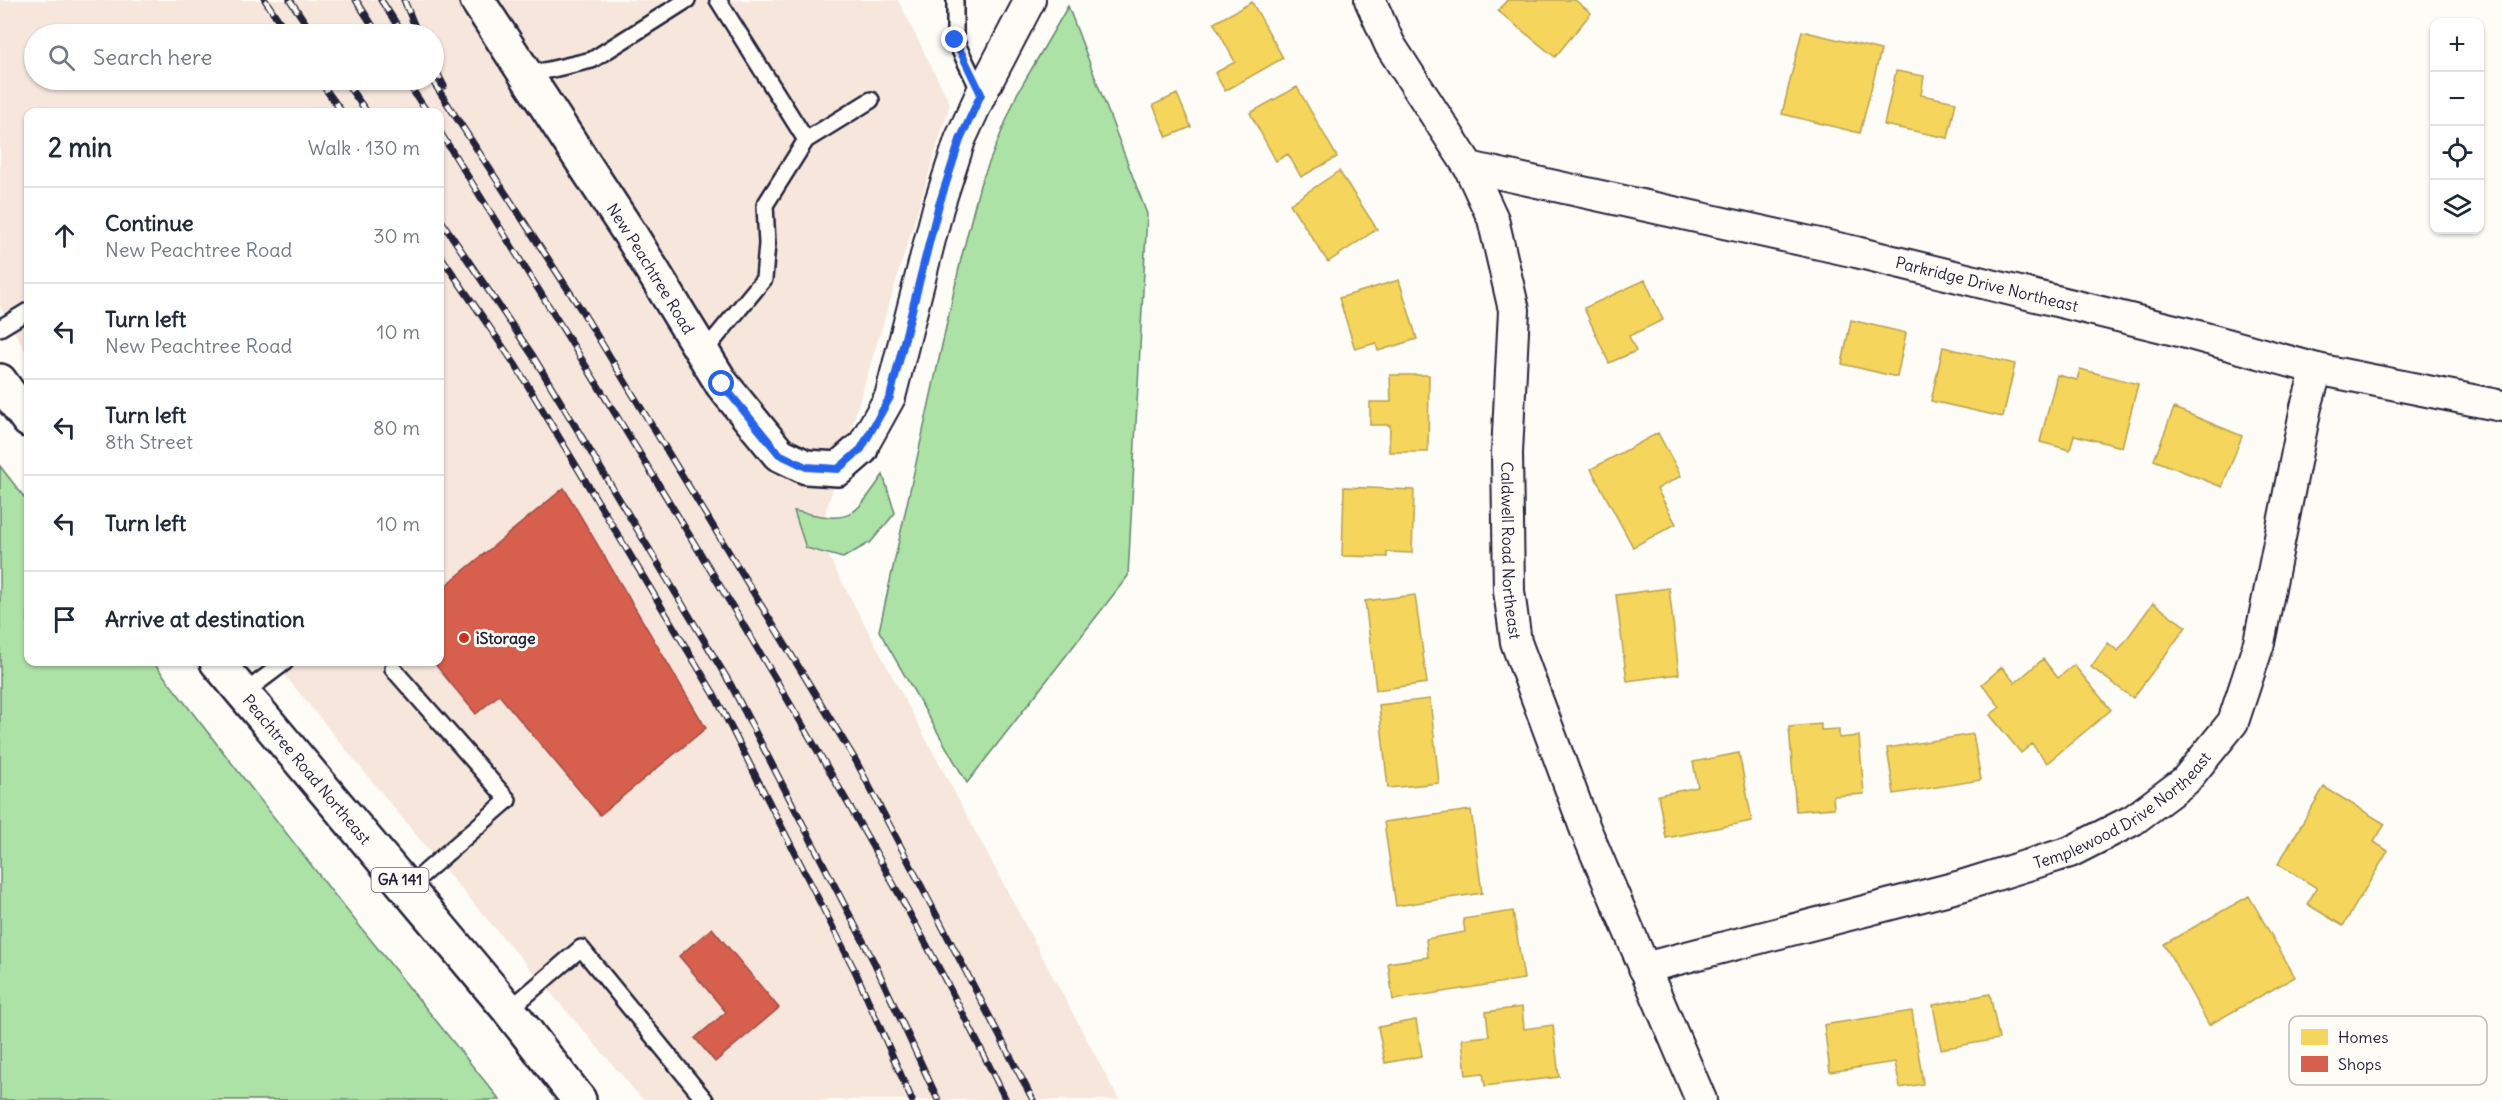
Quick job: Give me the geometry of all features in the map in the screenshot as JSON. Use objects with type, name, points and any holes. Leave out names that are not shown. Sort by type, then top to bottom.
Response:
[{"type":"main road","name":"New Peachtree Road","points":[[477,0],[527,75],[722,384],[779,454],[806,467],[838,469],[861,449]]},
{"type":"main road","points":[[0,381],[24,414]]},
{"type":"main road","name":"Peachtree Road Northeast","points":[[221,666],[509,1010],[579,1100]]},
{"type":"street","points":[[861,449],[890,397],[938,208],[960,140],[1030,0]]},
{"type":"street","name":"Caldwell Road Northeast","points":[[1370,0],[1390,45],[1469,167],[1493,219],[1514,310],[1507,453],[1509,591],[1515,642],[1585,828],[1701,1100]]},
{"type":"street","name":"Parkridge Drive Northeast","points":[[1469,167],[1856,252],[2183,332],[2317,369],[2502,406]]},
{"type":"street","name":"Templewood Drive Northeast","points":[[1644,968],[1961,886],[2070,852],[2133,820],[2185,781],[2233,722],[2259,643],[2306,407],[2317,369]]},
{"type":"lane","points":[[527,75],[592,60],[687,0]]},
{"type":"lane","points":[[718,0],[806,140]]},
{"type":"lane","points":[[955,1],[955,40],[981,94]]},
{"type":"lane","points":[[703,353],[764,279],[767,244],[765,205],[806,140],[871,100]]},
{"type":"lane","points":[[0,328],[24,313]]},
{"type":"lane","points":[[244,693],[280,666]]},
{"type":"lane","points":[[393,669],[508,800],[407,888]]},
{"type":"lane","points":[[509,1010],[581,948],[705,1100]]},
{"type":"shaded area","points":[[0,0],[898,0],[950,104],[818,537],[1119,1100],[643,1100],[445,870],[277,666],[444,666],[444,108],[24,108],[24,349],[0,306]]},
{"type":"green space","points":[[1068,6],[1147,214],[1128,576],[967,783],[879,631],[961,259],[980,185],[1017,94]]},
{"type":"green space","points":[[0,466],[24,497],[24,666],[156,666],[333,893],[500,1100],[0,1100]]},
{"type":"green space","points":[[883,475],[895,513],[871,542],[843,558],[806,548],[794,511],[827,517],[847,515],[863,502]]},
{"type":"building: Homes","points":[[1507,0],[1575,0],[1591,13],[1555,57],[1498,11]]},
{"type":"building: Homes","points":[[1252,2],[1283,58],[1225,91],[1215,73],[1235,62],[1214,23]]},
{"type":"building: Homes","points":[[1802,31],[1881,50],[1860,133],[1782,114]]},
{"type":"building: Homes","points":[[1896,71],[1924,76],[1921,95],[1956,102],[1948,138],[1884,125]]},
{"type":"building: Homes","points":[[1297,87],[1337,157],[1301,177],[1288,154],[1276,161],[1250,113]]},
{"type":"building: Homes","points":[[1177,94],[1191,127],[1167,137],[1153,105]]},
{"type":"building: Homes","points":[[1339,171],[1377,229],[1328,262],[1290,204]]},
{"type":"building: Homes","points":[[1399,280],[1417,339],[1378,351],[1376,343],[1355,349],[1339,298]]},
{"type":"building: Homes","points":[[1645,280],[1663,320],[1629,336],[1636,351],[1609,363],[1584,308]]},
{"type":"building: Homes","points":[[1851,320],[1906,333],[1897,377],[1842,364]]},
{"type":"building: Homes","points":[[1943,347],[2015,364],[2003,417],[1931,401]]},
{"type":"building: Homes","points":[[2080,369],[2138,384],[2122,447],[2074,435],[2070,450],[2040,442],[2057,375],[2077,380]]},
{"type":"building: Homes","points":[[1390,375],[1429,375],[1428,452],[1389,452],[1390,425],[1370,425],[1370,402],[1391,402]]},
{"type":"building: Homes","points":[[2174,408],[2242,436],[2222,487],[2154,460]]},
{"type":"building: Homes","points":[[1658,433],[1681,476],[1657,489],[1676,524],[1633,547],[1591,469]]},
{"type":"building: Homes","points":[[1344,487],[1414,490],[1412,553],[1387,552],[1387,557],[1342,556]]},
{"type":"building: Homes","points":[[1669,588],[1679,674],[1627,681],[1616,595]]},
{"type":"building: Homes","points":[[1415,595],[1427,683],[1376,690],[1365,601]]},
{"type":"building: Homes","points":[[2153,603],[2186,627],[2133,698],[2091,667],[2108,643],[2118,651]]},
{"type":"building: Homes","points":[[2043,659],[2058,678],[2074,665],[2111,710],[2047,763],[2032,744],[2021,753],[1990,715],[2000,707],[1982,684],[2002,667],[2015,683]]},
{"type":"building: Homes","points":[[1430,699],[1439,783],[1388,788],[1379,705]]},
{"type":"building: Homes","points":[[1821,724],[1821,730],[1839,729],[1839,738],[1859,736],[1864,794],[1833,796],[1834,808],[1796,811],[1789,727]]},
{"type":"building: Homes","points":[[1973,734],[1981,780],[1894,794],[1887,748]]},
{"type":"building: Homes","points":[[1739,753],[1752,821],[1666,838],[1658,795],[1698,787],[1693,762]]},
{"type":"building: Homes","points":[[2324,787],[2385,824],[2374,842],[2388,851],[2343,926],[2307,904],[2317,888],[2278,864]]},
{"type":"building: Homes","points":[[1471,810],[1482,893],[1396,906],[1384,822]]},
{"type":"building: Homes","points":[[2249,896],[2295,977],[2209,1025],[2164,944]]},
{"type":"building: Homes","points":[[1513,911],[1524,979],[1393,1000],[1388,963],[1428,957],[1426,939],[1465,932],[1463,919]]},
{"type":"building: Homes","points":[[1990,994],[1999,1039],[1941,1049],[1933,1005]]},
{"type":"building: Homes","points":[[1522,1007],[1524,1029],[1553,1025],[1559,1077],[1485,1086],[1483,1073],[1466,1075],[1462,1039],[1489,1036],[1486,1012]]},
{"type":"building: Homes","points":[[1912,1011],[1923,1084],[1900,1088],[1895,1062],[1830,1072],[1824,1025]]},
{"type":"building: Homes","points":[[1416,1020],[1422,1056],[1385,1063],[1378,1027]]},
{"type":"building: Shops","points":[[564,488],[706,728],[600,815],[499,695],[476,714],[436,666],[444,666],[444,587]]},
{"type":"building: Shops","points":[[712,928],[779,1008],[715,1062],[695,1038],[726,1012],[679,956]]},
{"type":"railway","points":[[265,0],[281,24]]},
{"type":"railway","points":[[290,0],[306,24]]},
{"type":"railway","points":[[356,0],[372,24]]},
{"type":"railway","points":[[381,0],[397,24]]},
{"type":"railway","points":[[404,0],[414,24]]},
{"type":"railway","points":[[326,90],[339,108]]},
{"type":"railway","points":[[351,90],[364,108]]},
{"type":"railway","points":[[413,90],[424,108]]},
{"type":"railway","points":[[438,90],[582,311],[856,761],[1033,1100]]},
{"type":"railway","points":[[444,138],[631,440],[813,743],[945,979],[1006,1100]]},
{"type":"railway","points":[[444,225],[533,356],[731,685],[875,964],[938,1100]]},
{"type":"railway","points":[[444,261],[516,366],[714,694],[856,973],[912,1100]]},
{"type":"place","name":"iStorage","points":[[464,638]]},
{"type":"route","points":[[722,384],[779,454],[806,467],[838,469],[861,449],[890,397],[938,208],[960,140],[981,94],[955,40]]}]
